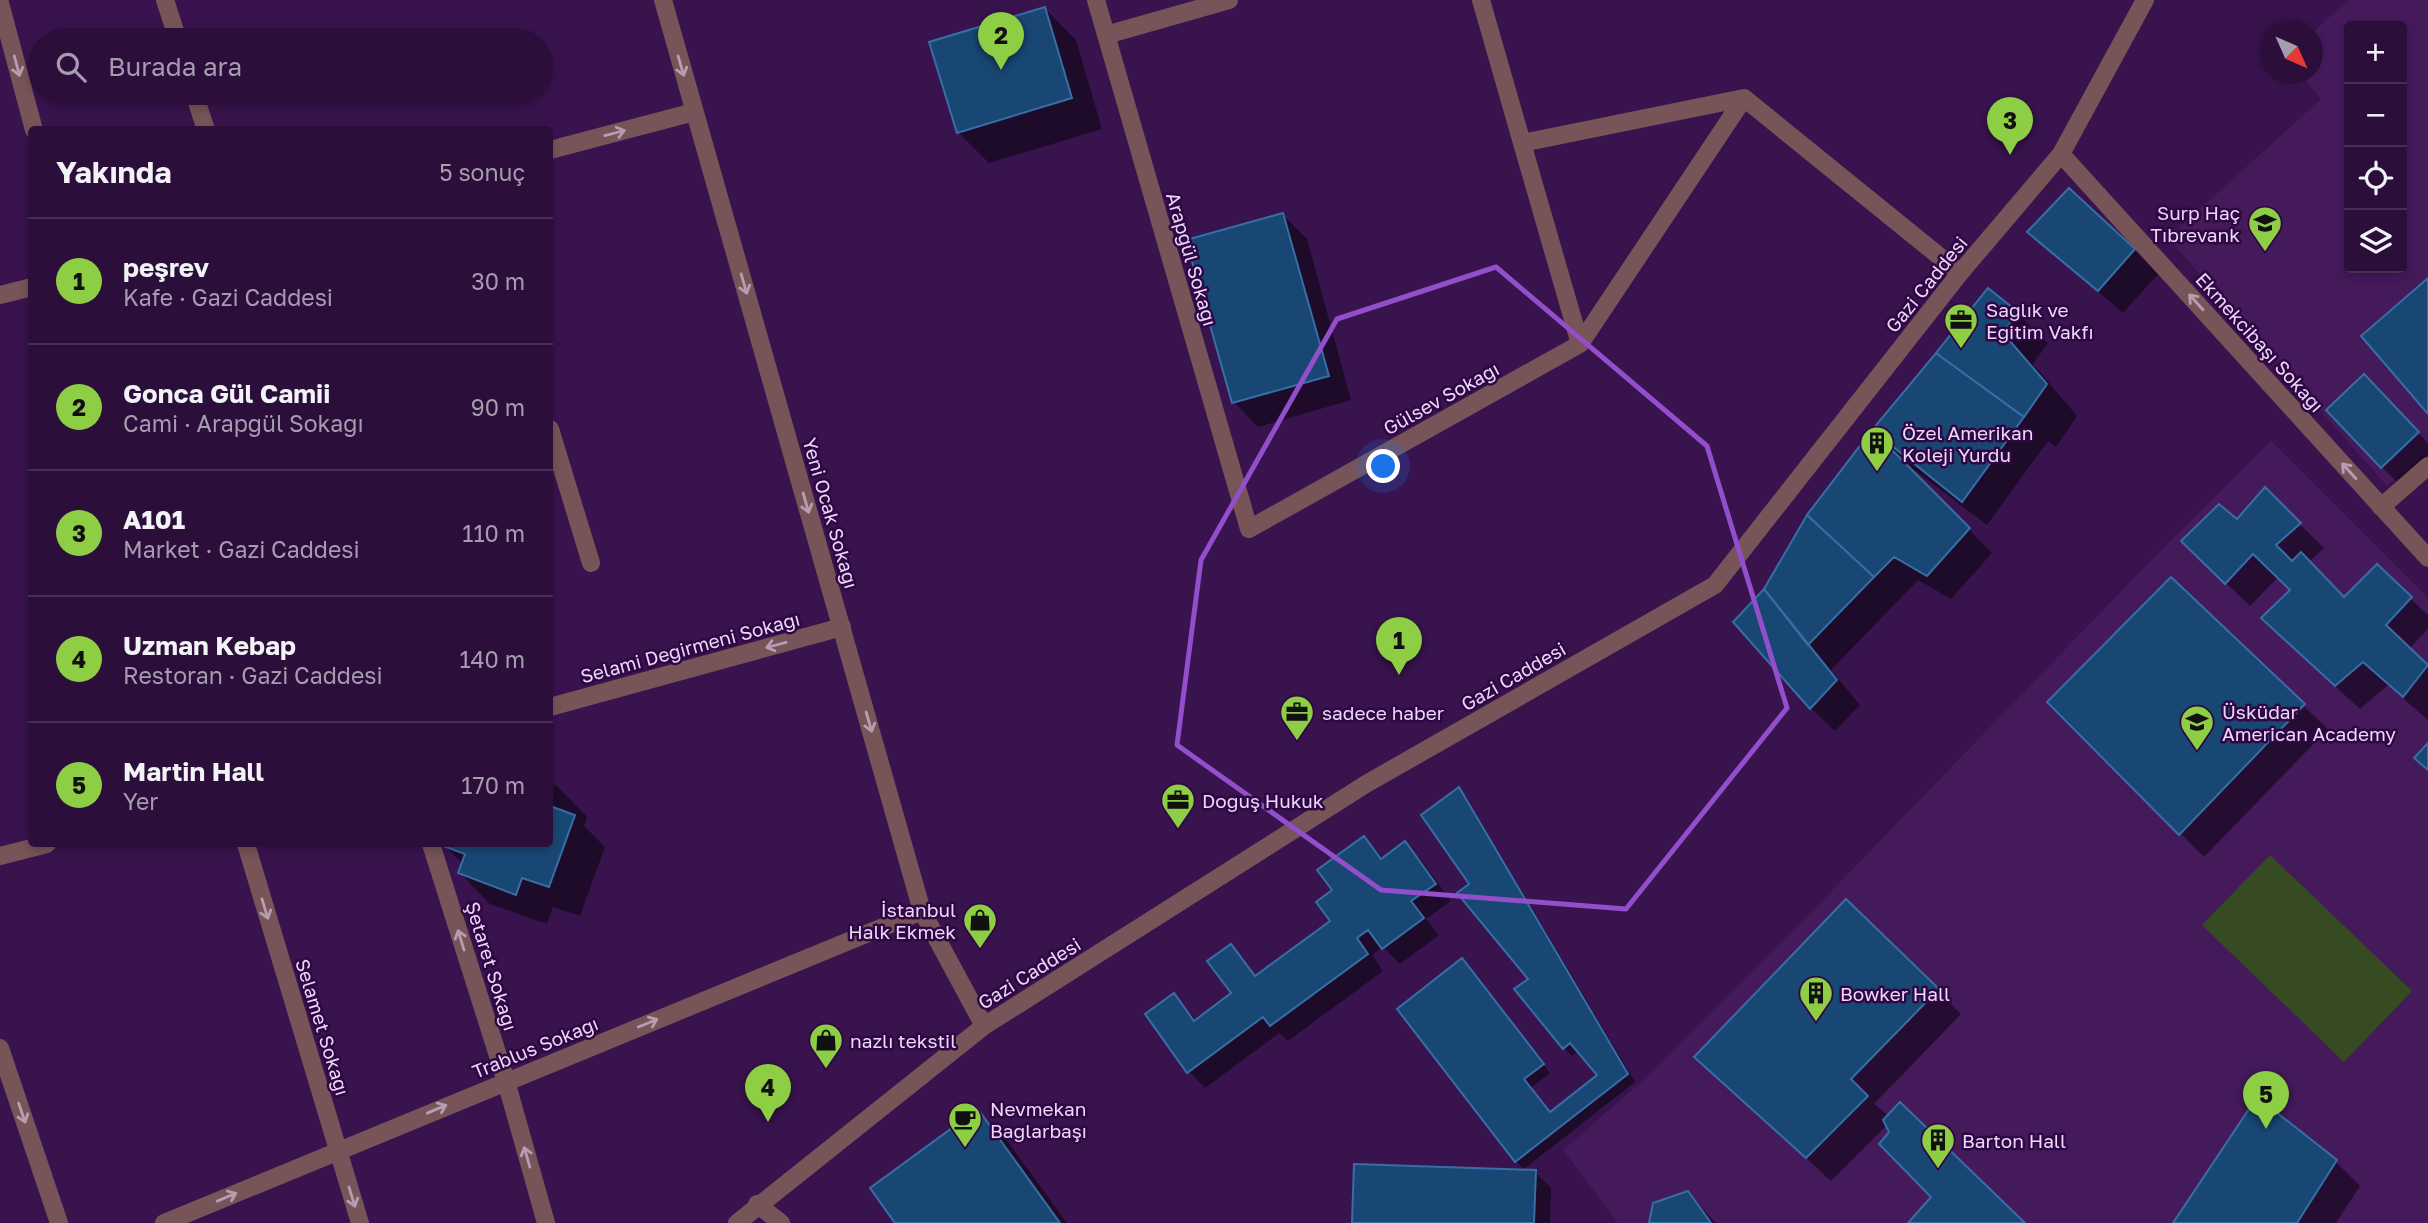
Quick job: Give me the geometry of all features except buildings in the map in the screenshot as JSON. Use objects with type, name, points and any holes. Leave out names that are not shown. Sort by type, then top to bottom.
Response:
[{"type":"street","points":[[165,0],[174,28]]},
{"type":"street","name":"Yeni Ocak Sokağı","points":[[663,0],[922,911],[984,1027]]},
{"type":"street","name":"Arapgül Sokağı","points":[[1096,0],[1249,530]]},
{"type":"street","points":[[1106,35],[1229,0]]},
{"type":"street","points":[[1481,0],[1580,344]]},
{"type":"street","name":"Gazi Caddesi","points":[[737,1223],[757,1204],[984,1027],[1366,784],[1715,585],[1960,273],[2062,154],[2145,0]]},
{"type":"street","points":[[0,4],[33,126]]},
{"type":"street","points":[[1522,143],[1744,98],[1960,273]]},
{"type":"street","name":"Gülsev Sokağı","points":[[1249,530],[1580,344],[1744,98]]},
{"type":"street","points":[[198,105],[205,126]]},
{"type":"street","points":[[553,149],[694,112]]},
{"type":"street","name":"Ekmekcibaşı Sokağı","points":[[2062,154],[2428,558]]},
{"type":"street","points":[[0,295],[28,288]]},
{"type":"street","points":[[553,439],[591,563]]},
{"type":"street","points":[[2381,507],[2428,466]]},
{"type":"street","name":"Selami Değirmeni Sokağı","points":[[553,705],[842,627]]},
{"type":"street","points":[[0,856],[35,847]]},
{"type":"street","name":"Selamet Sokağı","points":[[247,847],[360,1223]]},
{"type":"street","name":"Şetaret Sokağı","points":[[432,847],[506,1081],[546,1223]]},
{"type":"street","name":"Trablus Sokağı","points":[[164,1223],[922,911]]},
{"type":"street","points":[[0,1048],[59,1223]]},
{"type":"street","points":[[757,1204],[781,1223]]},
{"type":"highlighted area","points":[[1496,267],[1707,446],[1787,708],[1626,909],[1381,890],[1177,745],[1201,560],[1337,319]]},
{"type":"shaded area","name":"Surp Haç Tıbrevank","points":[[2348,0],[2428,0],[2428,450],[2387,486],[2168,238],[2321,99],[2308,84],[2323,84],[2323,23]]},
{"type":"shaded area","name":"Üsküdar American Academy","points":[[2271,441],[2428,598],[2428,1223],[1618,1223],[1563,1150],[1642,1081],[1818,905],[2165,546]]},
{"type":"green space","points":[[2270,855],[2412,991],[2344,1062],[2202,925]]},
{"type":"place","name":"Gonca Gül Camii","points":[[1001,70]]},
{"type":"place","name":"A101","points":[[2010,155]]},
{"type":"place","name":"Surp Haç Tıbrevank","points":[[2265,253]]},
{"type":"place","name":"Sağlık ve Eğitim Vakfı","points":[[1961,350]]},
{"type":"place","name":"Özel Amerikan Koleji Yurdu","points":[[1877,473]]},
{"type":"place","name":"peşrev","points":[[1399,675]]},
{"type":"place","name":"sadece haber","points":[[1297,742]]},
{"type":"place","name":"Üsküdar American Academy","points":[[2197,752]]},
{"type":"place","name":"Doğuş Hukuk","points":[[1178,830]]},
{"type":"place","name":"İstanbul Halk Ekmek","points":[[980,950]]},
{"type":"place","name":"Bowker Hall","points":[[1816,1023]]},
{"type":"place","name":"nazlı tekstil","points":[[826,1070]]},
{"type":"place","name":"Uzman Kebap","points":[[768,1122]]},
{"type":"place","name":"Martin Hall","points":[[2266,1129]]},
{"type":"place","name":"Nevmekan Bağlarbaşı","points":[[965,1149]]},
{"type":"place","name":"Barton Hall","points":[[1938,1170]]}]
